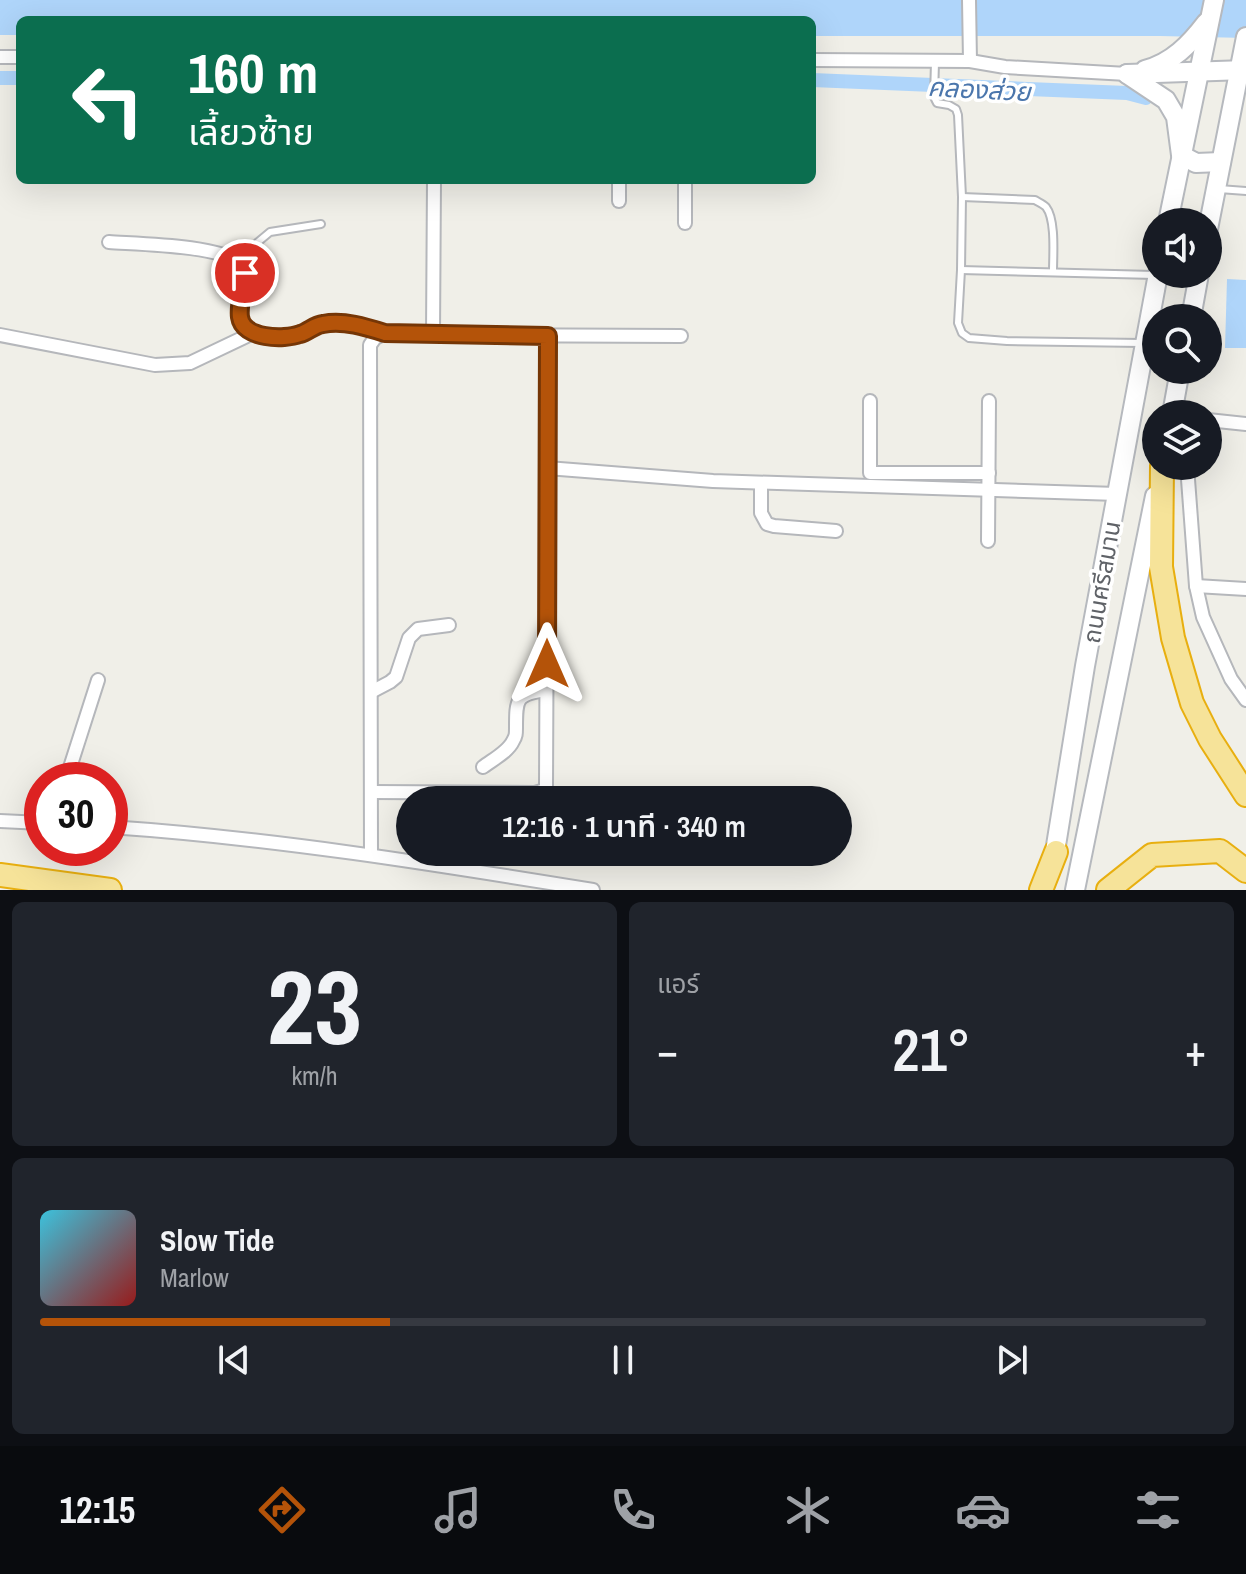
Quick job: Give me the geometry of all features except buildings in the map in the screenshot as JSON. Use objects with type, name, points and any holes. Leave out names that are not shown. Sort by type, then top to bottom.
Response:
[{"type":"highway","points":[[1162,480],[1161,567],[1173,638],[1192,703],[1210,739],[1246,795]]},
{"type":"highway","points":[[1108,890],[1152,855],[1220,851],[1246,871]]},
{"type":"highway","points":[[1041,890],[1056,852]]},
{"type":"highway","points":[[0,875],[110,890]]},
{"type":"main road","points":[[1171,208],[1200,71],[1200,40],[1212,9]]},
{"type":"main road","points":[[1127,74],[1154,67],[1200,40]]},
{"type":"main road","points":[[1212,208],[1243,70],[1246,40]]},
{"type":"main road","points":[[1127,74],[1243,70]]},
{"type":"main road","points":[[1127,74],[1166,100],[1176,117],[1181,155]]},
{"type":"main road","points":[[1230,120],[1246,104]]},
{"type":"main road","points":[[1181,155],[1196,163],[1221,162]]},
{"type":"main road","name":"ถนนศรีสมาน","points":[[1048,890],[1085,666],[1142,359]]},
{"type":"main road","name":"ถนนศรีสมาน","points":[[1075,890],[1159,480]]},
{"type":"street","points":[[969,0],[970,61]]},
{"type":"street","points":[[816,60],[970,61],[1005,67],[1127,74]]},
{"type":"street","points":[[433,335],[434,184]]},
{"type":"street","points":[[619,184],[619,201]]},
{"type":"street","points":[[685,184],[685,223]]},
{"type":"street","points":[[109,242],[195,249],[222,254],[240,264],[245,273],[240,320],[245,328],[266,337],[300,335],[321,324],[335,323],[385,333],[433,335],[681,336]]},
{"type":"street","points":[[0,335],[155,365],[172,365],[190,363],[253,333]]},
{"type":"street","points":[[371,854],[370,345],[385,333]]},
{"type":"street","points":[[371,792],[535,793],[545,790],[548,336]]},
{"type":"street","points":[[870,401],[870,473],[989,473]]},
{"type":"street","points":[[988,541],[989,401]]},
{"type":"street","points":[[1222,421],[1246,424]]},
{"type":"street","points":[[547,468],[713,481],[1117,494]]},
{"type":"street","points":[[1188,480],[1196,586],[1203,617],[1231,679],[1245,695]]},
{"type":"street","points":[[761,483],[761,513],[767,524],[836,531]]},
{"type":"street","points":[[1196,586],[1246,589]]},
{"type":"street","points":[[371,692],[396,677],[409,638],[418,629],[449,625]]},
{"type":"street","points":[[72,762],[98,680]]},
{"type":"street","points":[[483,767],[514,740],[519,698],[524,694],[546,690]]},
{"type":"street","points":[[0,821],[24,822]]},
{"type":"street","points":[[128,828],[198,833],[371,854],[593,890]]},
{"type":"lane","points":[[935,61],[934,97],[937,103],[956,109],[958,115],[962,197],[958,323],[962,333],[969,338],[1007,341],[1142,343]]},
{"type":"lane","points":[[1216,189],[1246,191]]},
{"type":"lane","points":[[962,197],[1035,200],[1045,205],[1050,215],[1053,239],[1053,271]]},
{"type":"lane","points":[[240,264],[270,232],[321,224]]},
{"type":"lane","points":[[961,270],[1142,274]]},
{"type":"water","points":[[0,0],[1246,0],[1246,38],[816,36],[816,16],[16,16],[16,35],[0,35]]},
{"type":"water","points":[[1227,279],[1246,280],[1246,348],[1225,348]]},
{"type":"waterway","name":"คลองส่วย","points":[[0,78],[16,78]]},
{"type":"waterway","name":"คลองส่วย","points":[[816,80],[1127,93],[1146,98]]},
{"type":"route","points":[[245,273],[240,320],[245,328],[266,337],[300,335],[321,324],[335,323],[385,333],[548,336],[547,664]]}]
